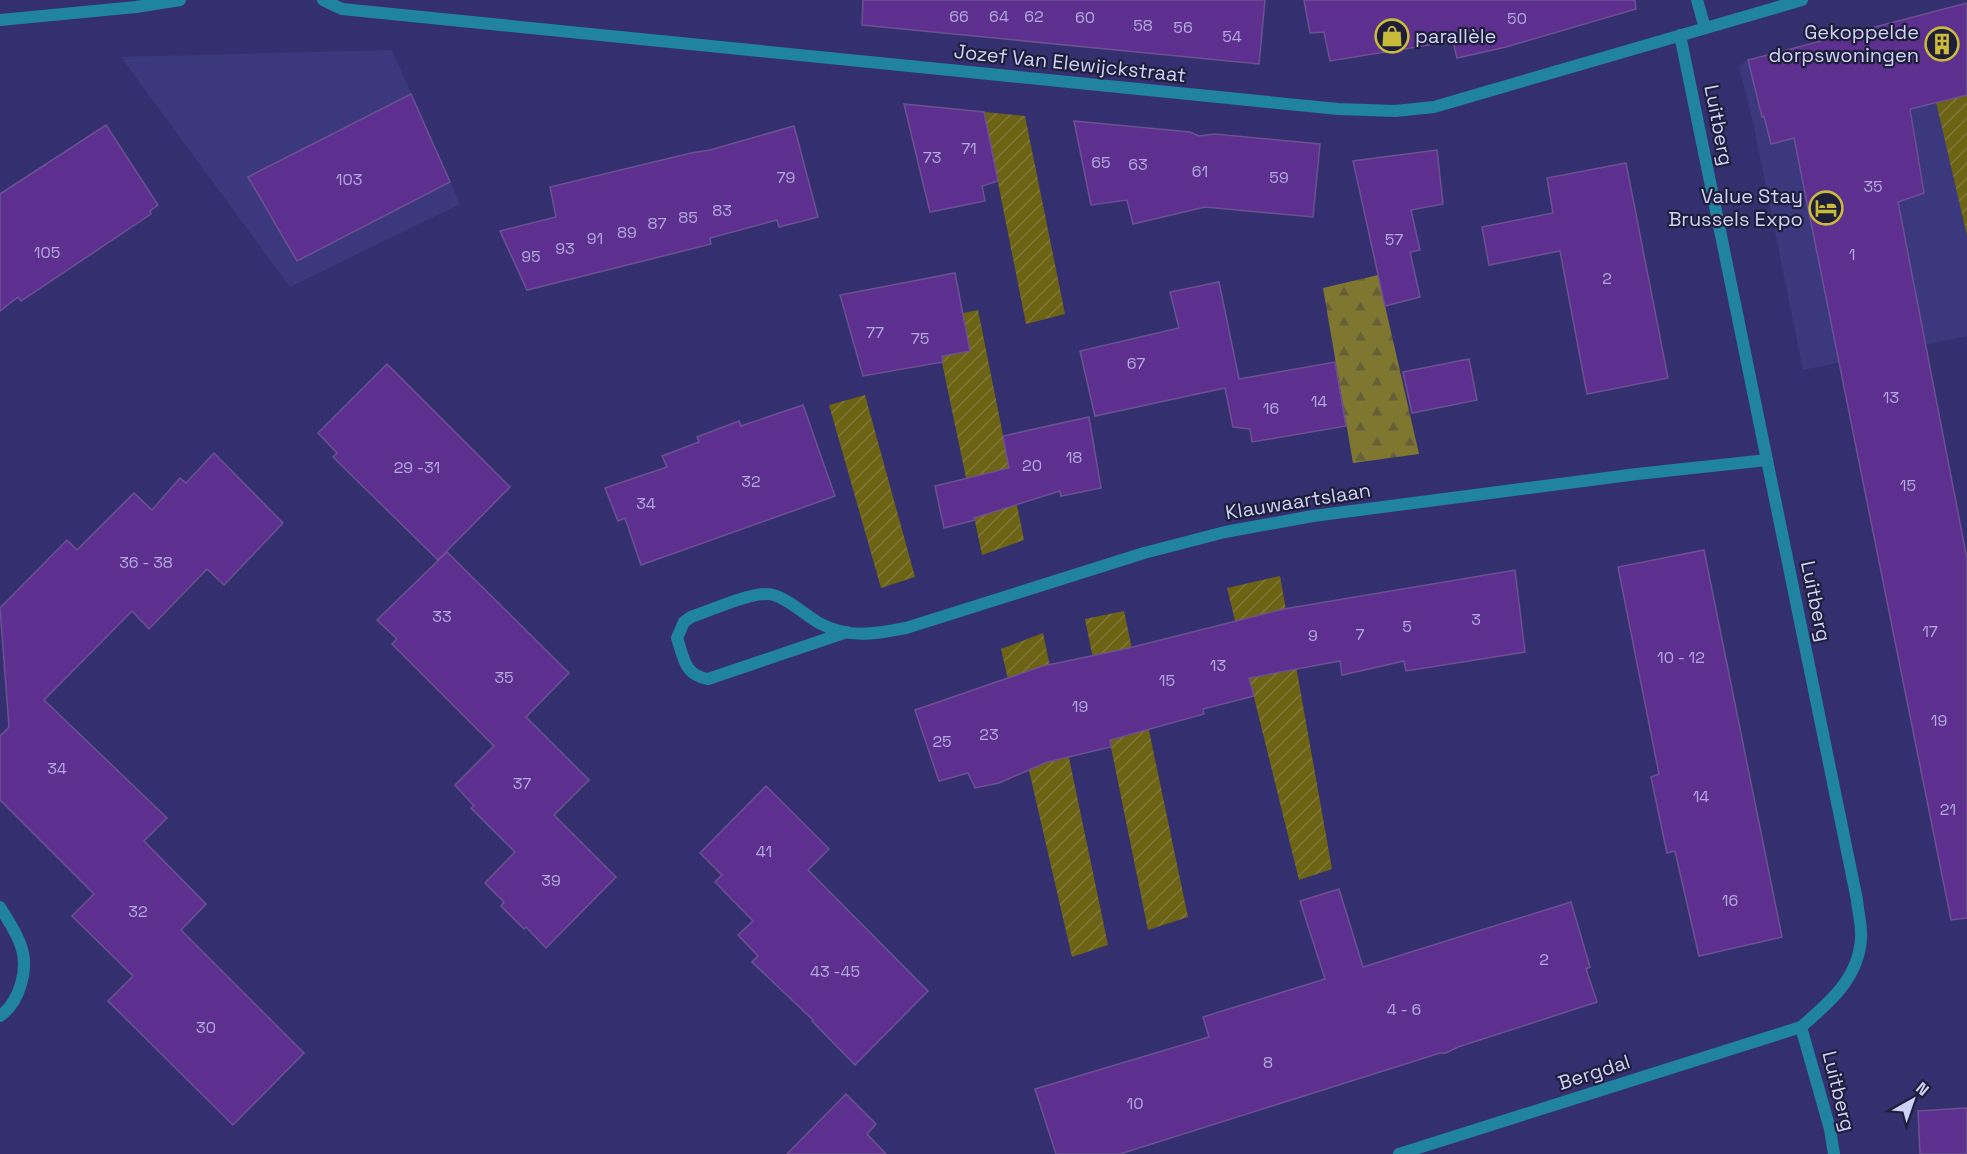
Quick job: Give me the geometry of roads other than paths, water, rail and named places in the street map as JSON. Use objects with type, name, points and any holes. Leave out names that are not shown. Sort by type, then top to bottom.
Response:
[{"type":"street","points":[[0,20],[136,7],[180,0]]},
{"type":"street","name":"Jozef Van Elewijckstraat","points":[[323,0],[342,9],[1356,111],[1395,111],[1434,107],[1802,0]]},
{"type":"street","points":[[1697,0],[1705,28]]},
{"type":"street","name":"Luitberg","points":[[1680,35],[1857,900],[1861,938],[1854,968],[1837,994],[1801,1027],[1830,1129],[1834,1154]]},
{"type":"street","name":"Klauwaartslaan","points":[[847,632],[708,680],[692,675],[687,668],[677,638],[684,622],[691,617],[756,595],[770,594],[821,624],[867,635],[906,628],[1144,553],[1236,530],[1312,516],[1637,474],[1767,460]]},
{"type":"street","points":[[0,907],[22,946],[24,972],[18,994],[0,1016]]},
{"type":"street","name":"Bergdal","points":[[1400,1154],[1801,1027]]},
{"type":"place","name":"parallèle","points":[[1392,36]]},
{"type":"place","name":"Gekoppelde dorpswoningen","points":[[1942,44]]},
{"type":"place","name":"Value Stay Brussels Expo","points":[[1826,208]]}]
